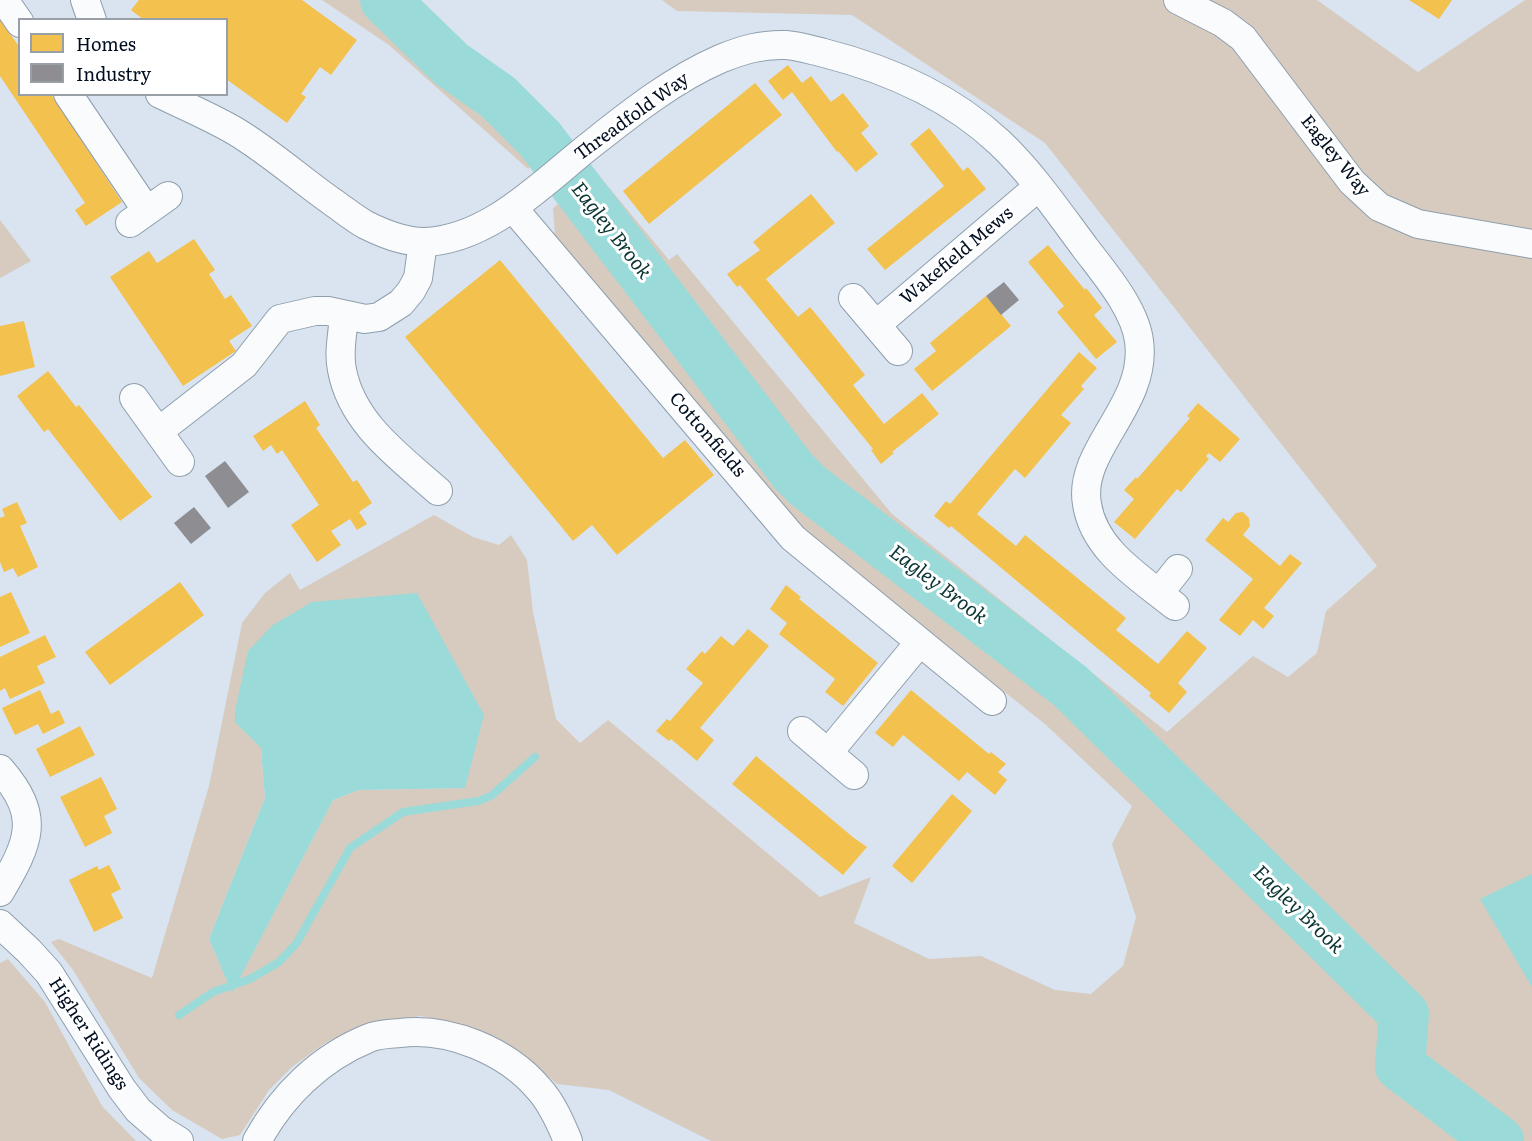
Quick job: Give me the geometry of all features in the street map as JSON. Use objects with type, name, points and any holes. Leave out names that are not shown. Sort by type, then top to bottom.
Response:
[{"type":"street","points":[[4,0],[18,20]]},
{"type":"street","points":[[85,0],[91,18]]},
{"type":"street","name":"Eagley Way","points":[[1178,0],[1223,23],[1243,38],[1352,182],[1379,207],[1418,224],[1532,244]]},
{"type":"street","name":"Threadfold Way","points":[[163,96],[236,131],[364,224],[394,237],[423,242],[451,237],[486,224],[522,201],[593,143],[670,86],[705,66],[746,48],[791,45],[846,59],[925,90],[958,110],[999,142],[1083,244],[1126,306],[1139,338],[1140,358],[1137,378],[1130,396],[1091,466],[1086,482],[1086,502],[1100,538],[1118,559],[1167,600],[1178,569]]},
{"type":"street","points":[[69,96],[148,210]]},
{"type":"street","name":"Wakefield Mews","points":[[876,325],[1038,187]]},
{"type":"street","name":"Cottonfields","points":[[522,201],[793,538],[992,701]]},
{"type":"street","points":[[159,431],[244,365],[280,319],[315,311],[365,319],[379,317],[401,303],[418,278],[423,242]]},
{"type":"street","points":[[853,298],[898,351]]},
{"type":"street","points":[[344,315],[340,353],[341,369],[358,412],[382,441],[419,461],[438,491]]},
{"type":"street","points":[[134,398],[180,462]]},
{"type":"street","points":[[828,753],[919,643]]},
{"type":"street","points":[[802,731],[854,775]]},
{"type":"street","points":[[0,769],[21,797],[27,830],[16,865],[0,892]]},
{"type":"street","name":"Higher Ridings","points":[[0,924],[29,951],[49,974],[122,1089],[138,1110],[160,1130],[179,1141]]},
{"type":"street","points":[[257,1141],[268,1122],[299,1083],[332,1057],[371,1036],[419,1031],[454,1038],[486,1049],[516,1068],[540,1090],[562,1126],[568,1141]]},
{"type":"shaded area","points":[[322,0],[404,0],[416,8],[423,24],[566,142],[528,169],[389,45]]},
{"type":"shaded area","points":[[662,0],[1317,0],[1418,72],[1525,0],[1532,0],[1532,1141],[711,1141],[609,1090],[557,1084],[516,1050],[471,1027],[421,1016],[367,1023],[325,1043],[292,1067],[269,1090],[240,1135],[222,1139],[172,1110],[139,1078],[73,970],[51,942],[59,939],[152,978],[209,786],[242,623],[265,593],[290,573],[300,590],[434,515],[473,537],[499,545],[511,535],[527,560],[533,612],[556,719],[580,743],[608,720],[820,897],[871,877],[854,923],[929,959],[981,956],[1055,990],[1091,994],[1123,966],[1136,917],[1112,844],[1132,806],[1046,725],[801,529],[555,237],[553,208],[597,173],[669,260],[677,254],[892,514],[1167,732],[1253,656],[1288,677],[1317,653],[1326,611],[1377,566],[1045,143],[852,15],[677,11]],"holes":[[[261,748],[465,788],[359,790],[333,800],[232,992],[209,939],[265,798]]]},
{"type":"shaded area","points":[[0,220],[31,261],[0,278]]},
{"type":"shaded area","points":[[417,593],[484,715],[465,788],[359,790],[333,800],[232,993],[209,939],[265,798],[261,748],[235,722],[235,711],[248,651],[273,625],[312,602]]},
{"type":"shaded area","points":[[1532,874],[1532,987],[1480,899]]},
{"type":"shaded area","points":[[8,959],[45,1002],[102,1106],[136,1141],[0,1141],[0,963]]},
{"type":"building: Homes","points":[[139,0],[302,0],[357,40],[331,75],[320,67],[301,94],[306,97],[287,123],[228,80],[228,18],[141,18],[131,10]]},
{"type":"building: Homes","points":[[1409,0],[1452,0],[1439,19]]},
{"type":"building: Homes","points":[[0,19],[18,45],[18,96],[52,96],[122,202],[86,226],[75,210],[85,203],[0,76]]},
{"type":"building: Homes","points":[[788,65],[802,83],[811,76],[831,102],[843,93],[869,126],[861,133],[878,154],[856,172],[837,152],[792,92],[783,100],[768,81]]},
{"type":"building: Homes","points":[[755,83],[782,115],[649,224],[623,191]]},
{"type":"building: Homes","points":[[929,128],[963,171],[968,167],[986,189],[885,270],[867,249],[944,186],[910,144]]},
{"type":"building: Homes","points":[[811,194],[835,223],[766,279],[798,317],[810,307],[824,324],[865,375],[853,385],[884,424],[922,393],[939,414],[892,452],[894,453],[881,464],[871,450],[873,449],[740,285],[737,287],[727,274],[760,250],[753,242]]},
{"type":"building: Homes","points":[[194,239],[215,270],[209,274],[225,299],[231,295],[252,326],[229,341],[236,351],[183,386],[110,277],[149,251],[157,263]]},
{"type":"building: Homes","points":[[1048,245],[1102,308],[1094,315],[1117,342],[1096,359],[1057,312],[1064,306],[1028,262]]},
{"type":"building: Homes","points":[[500,260],[663,458],[685,440],[714,475],[617,555],[592,525],[573,541],[405,337]]},
{"type":"building: Homes","points":[[986,296],[1011,326],[932,391],[914,369],[936,351],[930,343]]},
{"type":"building: Homes","points":[[24,321],[35,367],[0,376],[0,326]]},
{"type":"building: Homes","points":[[1079,352],[1097,368],[1081,386],[1084,389],[1061,415],[1071,423],[1025,478],[1015,469],[977,514],[1016,546],[1025,535],[1126,618],[1116,630],[1158,664],[1187,631],[1207,648],[1178,683],[1187,692],[1169,713],[1149,696],[1151,693],[951,526],[949,528],[934,516],[946,501],[950,504]]},
{"type":"building: Homes","points":[[48,371],[76,407],[79,405],[152,497],[120,521],[48,429],[44,432],[17,396]]},
{"type":"building: Homes","points":[[305,401],[320,425],[316,428],[353,482],[357,480],[372,503],[359,512],[367,524],[357,530],[350,519],[331,531],[341,545],[317,562],[291,525],[319,505],[282,450],[277,454],[271,445],[263,451],[253,436]]},
{"type":"building: Homes","points":[[1198,403],[1240,439],[1220,462],[1209,453],[1206,456],[1209,459],[1181,492],[1177,489],[1135,539],[1114,522],[1134,499],[1124,490],[1136,477],[1137,479],[1190,418],[1187,416]]},
{"type":"building: Homes","points":[[17,502],[27,523],[20,526],[38,567],[18,577],[13,568],[4,572],[0,562],[0,518],[5,516],[2,509]]},
{"type":"building: Homes","points":[[1243,512],[1249,518],[1250,526],[1243,535],[1280,566],[1290,554],[1302,563],[1264,608],[1274,616],[1263,629],[1253,620],[1240,636],[1219,620],[1253,579],[1205,540],[1223,518],[1228,522],[1236,513]]},
{"type":"building: Homes","points":[[180,582],[204,615],[110,685],[85,652]]},
{"type":"building: Homes","points":[[786,585],[801,597],[799,599],[878,663],[843,706],[825,692],[835,679],[779,634],[787,623],[770,609]]},
{"type":"building: Homes","points":[[11,592],[30,633],[0,647],[0,597]]},
{"type":"building: Homes","points":[[748,629],[769,646],[700,728],[714,740],[697,761],[671,739],[669,741],[656,731],[667,719],[670,721],[703,683],[686,669],[702,651],[705,654],[721,636],[733,646]]},
{"type":"building: Homes","points":[[45,635],[56,657],[37,666],[45,683],[10,699],[5,688],[0,691],[0,657]]},
{"type":"building: Homes","points":[[40,690],[51,714],[59,710],[65,723],[43,734],[38,724],[15,735],[2,708]]},
{"type":"building: Homes","points":[[911,690],[989,754],[991,752],[1006,764],[998,772],[1007,780],[995,795],[967,772],[959,781],[903,735],[893,747],[875,733]]},
{"type":"building: Homes","points":[[80,726],[95,755],[50,777],[36,749]]},
{"type":"building: Homes","points":[[756,756],[867,847],[843,875],[732,784]]},
{"type":"building: Homes","points":[[101,777],[117,809],[104,816],[112,833],[85,847],[60,797]]},
{"type":"building: Homes","points":[[952,794],[972,811],[912,883],[892,866]]},
{"type":"building: Homes","points":[[109,865],[121,889],[111,894],[123,918],[94,932],[69,880],[97,866],[99,870]]},
{"type":"building: Industry","points":[[1004,282],[1019,300],[1001,315],[986,296]]},
{"type":"building: Industry","points":[[225,461],[249,492],[228,508],[205,476]]},
{"type":"building: Industry","points":[[194,507],[211,528],[191,544],[174,523]]},
{"type":"waterway","name":"Eagley Brook","points":[[385,0],[451,64],[498,97],[540,139],[793,471],[808,486],[1070,686],[1404,1014],[1400,1066],[1499,1141]]},
{"type":"waterway","points":[[179,1015],[213,992],[250,979],[279,962],[296,944],[350,848],[403,812],[478,801],[491,796],[535,757]]}]
